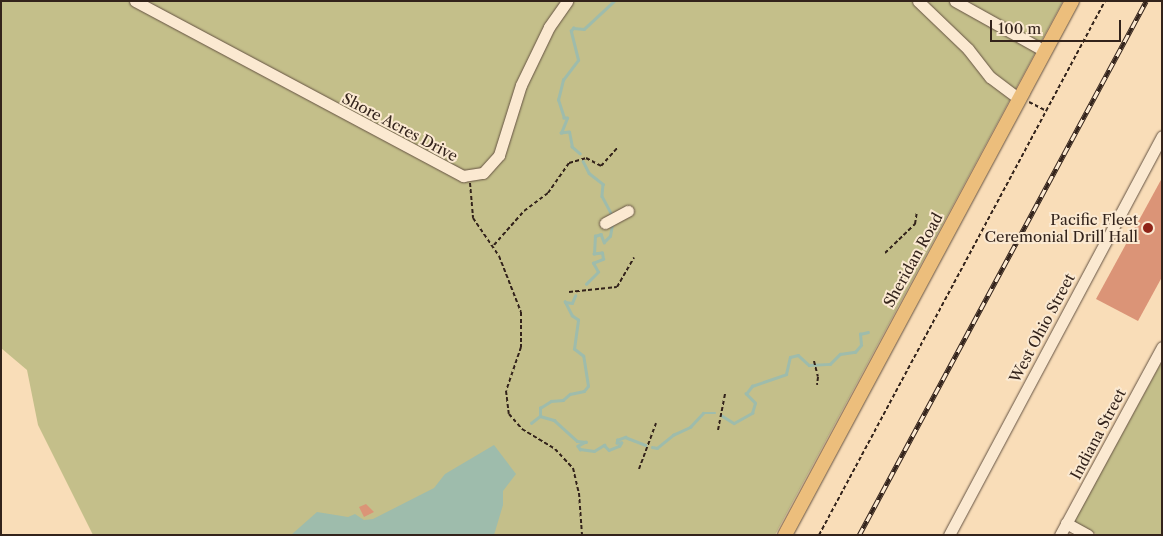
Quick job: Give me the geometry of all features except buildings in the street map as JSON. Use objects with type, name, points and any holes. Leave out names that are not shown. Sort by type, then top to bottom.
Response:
[{"type":"main road","name":"Sheridan Road","points":[[785,535],[1072,1]]},
{"type":"street","name":"Shore Acres Drive","points":[[135,1],[451,172],[469,176],[483,173],[499,156],[521,85],[549,27],[566,1]]},
{"type":"street","points":[[918,1],[968,49],[990,77],[1019,98]]},
{"type":"street","points":[[955,1],[1045,50]]},
{"type":"street","name":"West Ohio Street","points":[[949,535],[1162,136]]},
{"type":"street","points":[[605,223],[628,211]]},
{"type":"street","name":"Indiana Street","points":[[1060,535],[1162,347]]},
{"type":"street","points":[[1066,523],[1088,535]]},
{"type":"path","points":[[819,535],[1105,1]]},
{"type":"path","points":[[1019,98],[1047,111]]},
{"type":"path","points":[[494,245],[529,206],[548,192],[569,163],[586,158],[601,166],[618,147]]},
{"type":"path","points":[[469,176],[473,218],[482,235],[494,245],[510,282],[523,325],[521,347],[506,391],[510,414],[522,429],[555,449],[573,468],[580,492],[582,535]]},
{"type":"path","points":[[885,253],[915,224],[916,211]]},
{"type":"path","points":[[569,292],[617,287],[634,258]]},
{"type":"path","points":[[814,361],[817,385]]},
{"type":"path","points":[[718,430],[725,393]]},
{"type":"path","points":[[639,469],[656,423]]},
{"type":"shaded area","points":[[1,1],[1063,1],[775,535],[93,535],[38,425],[27,370],[1,348]]},
{"type":"shaded area","points":[[1162,361],[1162,535],[1098,535],[1074,522]]},
{"type":"shaded area","points":[[494,445],[516,474],[503,491],[503,505],[494,535],[291,535],[317,512],[348,517],[355,514],[364,520],[373,519],[434,488],[445,474]]},
{"type":"waterway","points":[[580,154],[572,147],[569,132],[561,133],[567,118],[564,118],[558,100],[563,80],[578,60],[571,31],[573,28],[584,29],[614,1]]},
{"type":"waterway","points":[[583,161],[589,173],[603,184],[602,196],[612,215]]},
{"type":"waterway","points":[[586,284],[598,272],[593,263],[603,259],[602,253],[594,254],[595,236],[601,234],[604,242],[610,236],[612,225]]},
{"type":"waterway","points":[[540,416],[540,408],[551,401],[563,400],[570,394],[584,391],[588,386],[583,356],[574,349],[578,320],[572,316],[565,302],[572,303],[575,296]]},
{"type":"waterway","points":[[721,415],[734,423],[752,413],[755,403],[746,394],[752,386],[786,374],[790,357],[798,355],[809,365],[830,364],[840,354],[855,352],[861,345],[860,334],[868,332]]},
{"type":"waterway","points":[[652,447],[657,448],[673,435],[690,427],[703,413],[715,413]]},
{"type":"waterway","points":[[540,416],[554,420],[577,441],[586,442],[578,446],[580,449],[594,451],[604,445],[609,450],[619,446],[621,443],[617,443],[617,440],[625,437],[646,445]]},
{"type":"waterway","points":[[531,423],[540,416]]},
{"type":"railway","points":[[859,535],[1146,1]]},
{"type":"place","name":"Pacific Fleet Ceremonial Drill Hall","points":[[1148,228]]}]
